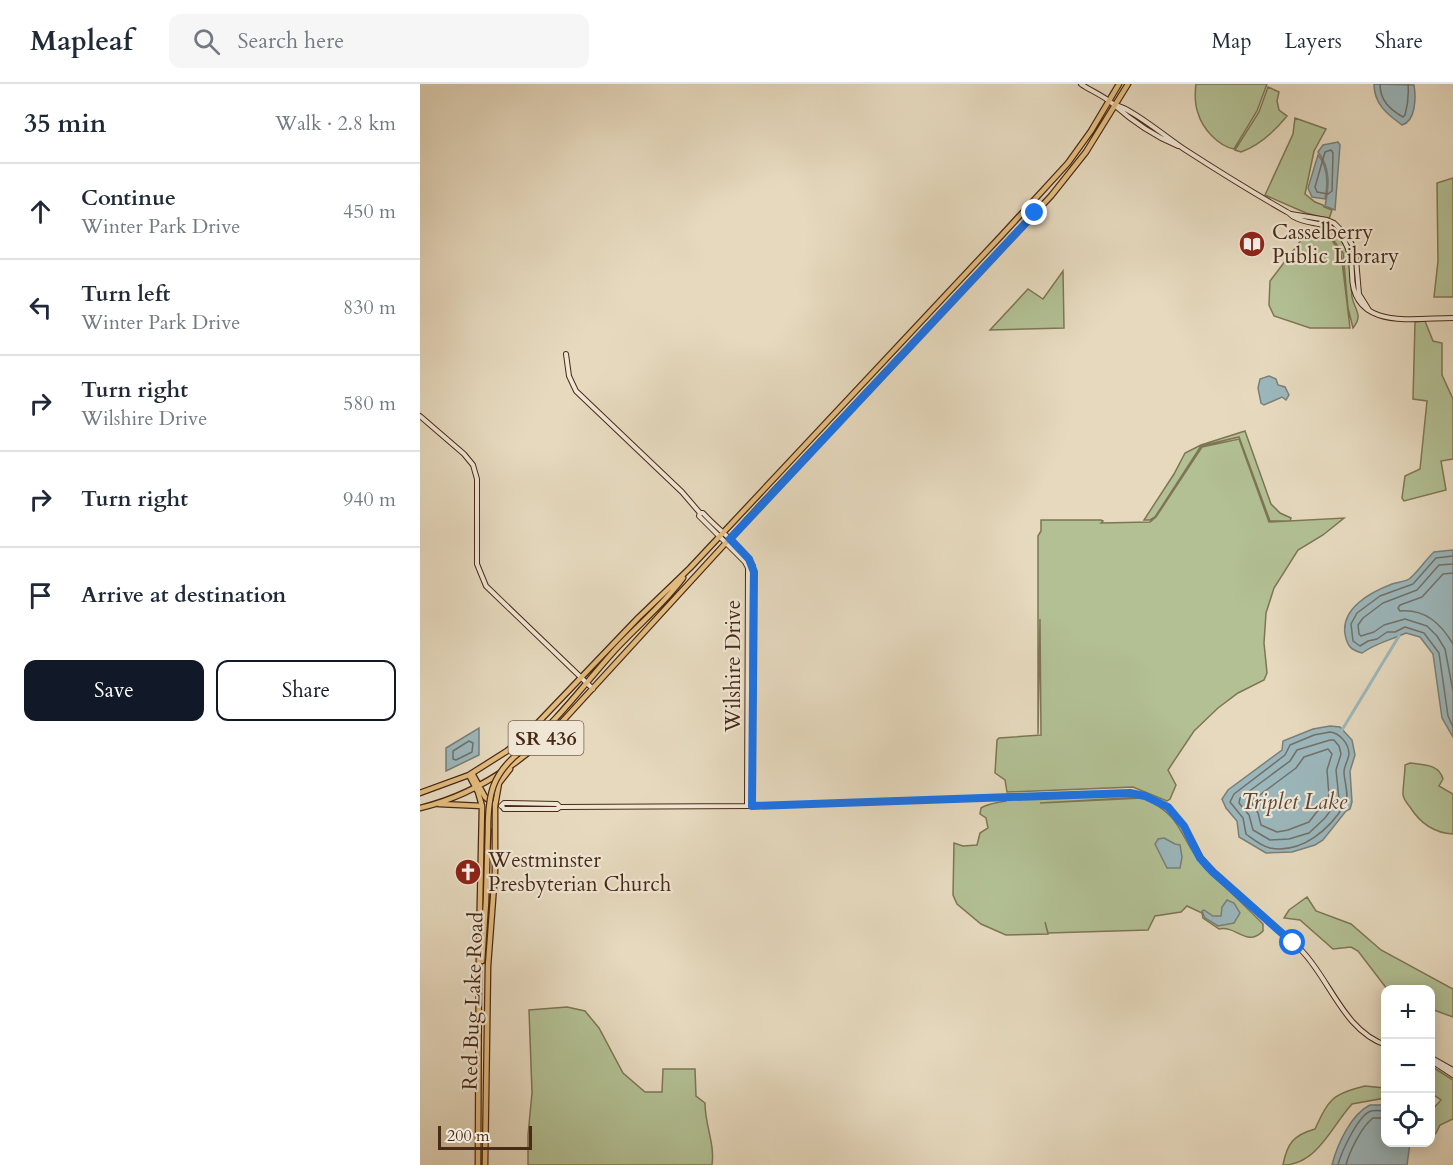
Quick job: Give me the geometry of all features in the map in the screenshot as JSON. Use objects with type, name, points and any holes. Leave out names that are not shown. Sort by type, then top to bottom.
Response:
[{"type":"main road","name":"SR 436","points":[[420,793],[470,774],[495,760],[530,731],[798,454],[1068,163],[1119,84]]},
{"type":"main road","name":"SR 436","points":[[420,808],[436,804],[477,786],[519,761],[538,746],[1067,177],[1086,152],[1128,84]]},
{"type":"main road","points":[[1067,177],[1068,163]]},
{"type":"main road","points":[[1054,191],[1060,178],[1059,172]]},
{"type":"main road","points":[[915,341],[917,326]]},
{"type":"main road","points":[[906,338],[908,345],[906,351]]},
{"type":"main road","points":[[806,458],[807,449],[815,435]]},
{"type":"main road","points":[[793,471],[799,460],[798,454]]},
{"type":"main road","points":[[480,1006],[489,798],[494,781],[504,766],[552,721],[622,643],[671,593],[690,568]]},
{"type":"main road","points":[[495,806],[499,783],[519,761]]},
{"type":"main road","name":"Red Bug Lake Road","points":[[470,774],[485,797],[495,806],[495,872],[488,966],[482,1165]]},
{"type":"main road","name":"Red Bug Lake Road","points":[[477,786],[482,806],[479,1132],[482,1165]]},
{"type":"main road","points":[[436,804],[482,806]]},
{"type":"street","points":[[1081,84],[1115,105],[1119,111],[1149,131],[1181,147],[1293,217],[1327,226],[1347,245],[1352,261],[1353,290],[1365,309],[1384,317],[1453,318]]},
{"type":"street","name":"Wilshire Drive","points":[[566,354],[569,376],[576,391],[682,492],[700,513],[699,516],[747,560],[751,693],[750,806]]},
{"type":"street","points":[[420,416],[464,454],[473,465],[477,479],[477,564],[486,586],[593,689]]},
{"type":"street","points":[[482,806],[502,806],[504,803],[557,804],[560,807],[750,806],[1130,793],[1145,796],[1162,803],[1173,812],[1184,826],[1200,858],[1302,951],[1349,1017],[1381,1043]]},
{"type":"street","points":[[1435,1060],[1453,1070]]},
{"type":"street","points":[[1435,1061],[1453,1075]]},
{"type":"green space","points":[[1196,84],[1267,84],[1257,111],[1234,149],[1222,144],[1203,125],[1196,106]]},
{"type":"green space","points":[[1268,87],[1279,92],[1277,101],[1279,110],[1287,116],[1272,133],[1260,142],[1241,152],[1235,150],[1259,112]]},
{"type":"green space","points":[[1295,118],[1326,129],[1314,151],[1305,194],[1332,210],[1329,219],[1306,213],[1265,195],[1293,134]]},
{"type":"green space","points":[[1453,178],[1453,297],[1434,297],[1438,261],[1437,183]]},
{"type":"green space","points":[[1325,231],[1341,240],[1348,258],[1352,297],[1358,316],[1353,328],[1348,308],[1343,253],[1329,234],[1322,234]]},
{"type":"green space","points":[[1328,235],[1341,253],[1350,328],[1310,328],[1274,316],[1269,305],[1270,281],[1302,239]]},
{"type":"green space","points":[[1063,271],[1064,328],[990,330],[1028,289],[1043,299]]},
{"type":"green space","points":[[1425,321],[1433,341],[1442,343],[1442,375],[1453,399],[1453,459],[1441,461],[1446,490],[1404,501],[1402,498],[1405,476],[1420,469],[1427,401],[1413,399],[1415,322]]},
{"type":"green space","points":[[1245,431],[1271,504],[1280,513],[1291,518],[1290,521],[1270,521],[1239,437],[1201,446],[1155,517],[1144,520],[1185,453],[1201,445]]},
{"type":"green space","points":[[1239,439],[1269,522],[1344,518],[1323,535],[1298,550],[1274,588],[1266,613],[1264,643],[1267,673],[1264,680],[1238,693],[1194,731],[1168,770],[1176,785],[1167,801],[1133,787],[1007,792],[1005,780],[995,773],[997,740],[1041,735],[1040,619],[1038,734],[1038,536],[1041,531],[1041,520],[1101,520],[1103,521],[1101,523],[1150,522],[1156,517],[1202,447]]},
{"type":"green space","points":[[1410,763],[1430,766],[1441,774],[1443,779],[1439,786],[1453,794],[1453,834],[1440,832],[1428,826],[1418,818],[1405,801],[1403,794],[1405,765]]},
{"type":"green space","points":[[1129,795],[1143,797],[1040,803],[1143,798],[1156,805],[1173,820],[1205,869],[1263,924],[1263,931],[1257,936],[1247,937],[1231,930],[1219,929],[1203,918],[1202,913],[1187,906],[1181,912],[1155,916],[1148,930],[1048,933],[1045,922],[1048,934],[1006,935],[981,924],[957,904],[953,895],[954,843],[963,846],[977,845],[980,833],[988,828],[986,818],[980,814],[981,808],[1007,799]]},
{"type":"green space","points":[[1307,897],[1316,911],[1351,924],[1381,950],[1453,989],[1453,1017],[1435,1010],[1435,985],[1384,985],[1358,951],[1351,947],[1333,949],[1300,920],[1284,918],[1289,910]]},
{"type":"green space","points":[[567,1007],[585,1011],[599,1028],[623,1073],[645,1092],[662,1092],[663,1069],[695,1069],[696,1096],[705,1103],[713,1157],[712,1165],[528,1165],[532,1093],[529,1010]]},
{"type":"green space","points":[[1435,1069],[1453,1080],[1453,1119],[1440,1125],[1435,1134],[1435,1107],[1441,1100],[1435,1096]]},
{"type":"green space","points":[[1365,1086],[1381,1088],[1381,1099],[1352,1104],[1314,1152],[1305,1159],[1283,1165],[1293,1141],[1302,1134],[1315,1129],[1328,1104],[1345,1092]]},
{"type":"water","points":[[1374,84],[1414,85],[1414,108],[1407,123],[1402,125],[1382,108],[1376,97]]},
{"type":"water","points":[[1338,142],[1340,145],[1335,210],[1325,206],[1328,178],[1325,165],[1318,152],[1323,145]]},
{"type":"water","points":[[1318,155],[1324,165],[1326,176],[1325,199],[1312,197],[1308,188]]},
{"type":"water","points":[[1269,376],[1276,379],[1278,385],[1285,387],[1289,395],[1286,400],[1282,397],[1264,405],[1261,403],[1258,388],[1260,379]]},
{"type":"water","points":[[1453,550],[1453,737],[1442,718],[1433,654],[1420,637],[1406,633],[1362,653],[1350,647],[1345,634],[1345,625],[1353,609],[1367,596],[1384,587],[1409,579],[1434,552]]},
{"type":"water","name":"Triplet Lake","points":[[1340,727],[1352,740],[1355,755],[1350,771],[1352,802],[1350,809],[1323,840],[1292,852],[1266,853],[1239,837],[1237,821],[1222,799],[1228,790],[1282,750],[1283,741],[1313,729]]},
{"type":"water","points":[[479,728],[479,755],[446,771],[446,748]]},
{"type":"water","points":[[1164,838],[1180,845],[1182,857],[1180,868],[1167,868],[1155,844],[1158,839]]},
{"type":"water","points":[[1227,900],[1234,903],[1240,913],[1234,923],[1218,926],[1205,918],[1202,911],[1204,910],[1213,916],[1221,916],[1222,907]]},
{"type":"water","points":[[1370,1105],[1381,1105],[1381,1147],[1409,1147],[1407,1165],[1332,1165],[1341,1140],[1363,1109]]},
{"type":"waterway","points":[[1342,730],[1399,636]]},
{"type":"place","name":"Casselberry Public Library","points":[[1252,244]]},
{"type":"place","name":"Westminster Presbyterian Church","points":[[468,872]]},
{"type":"route","points":[[1035,213],[730,539],[749,559],[754,572],[752,806],[1130,793],[1145,796],[1168,807],[1184,826],[1200,858],[1293,943]]}]
